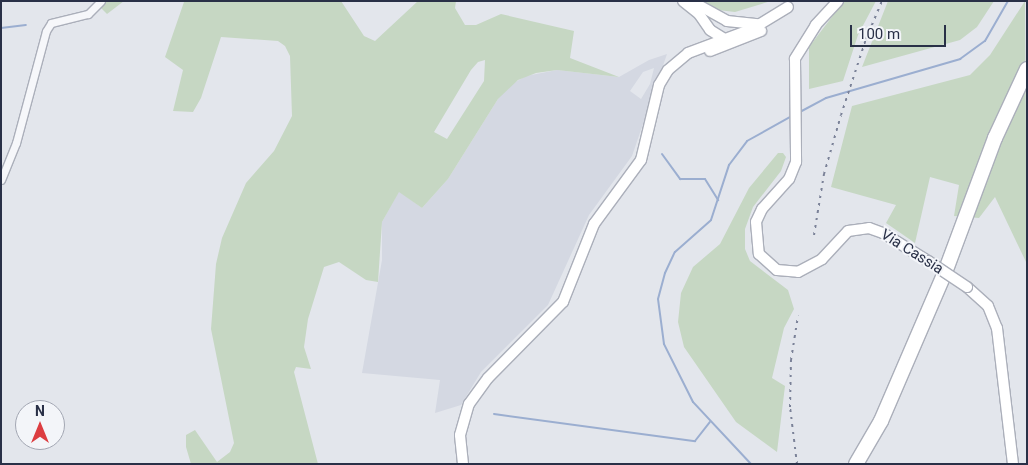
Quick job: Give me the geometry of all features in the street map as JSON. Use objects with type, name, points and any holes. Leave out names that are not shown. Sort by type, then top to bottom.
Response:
[{"type":"highway","points":[[856,464],[881,421],[948,274],[995,138],[1027,68]]},
{"type":"highway","points":[[866,464],[887,425],[1027,86]]},
{"type":"main road","points":[[683,1],[698,14],[708,28],[724,39]]},
{"type":"main road","points":[[692,1],[727,21],[760,28]]},
{"type":"main road","name":"Via Cassia","points":[[838,1],[800,47],[795,58],[796,162],[789,179],[762,209],[756,222],[756,244],[766,262],[777,270],[798,272],[814,265],[839,239],[858,228],[883,233],[967,287],[988,306],[997,328],[1013,464]]},
{"type":"main road","points":[[656,97],[685,62],[760,28],[790,4]]},
{"type":"main road","points":[[704,46],[708,28]]},
{"type":"main road","points":[[463,464],[460,435],[469,404],[488,378],[563,302],[590,230],[639,163],[659,85],[673,64],[704,46],[760,28]]},
{"type":"main road","points":[[530,336],[559,295],[584,230],[633,161],[648,131]]},
{"type":"street","points":[[1,180],[16,143],[46,32],[51,23],[88,14],[102,1]]},
{"type":"shaded area","points":[[667,54],[632,156],[589,215],[548,305],[481,372],[461,405],[435,413],[440,380],[362,373],[382,260],[382,222],[399,191],[422,208],[448,179],[498,99],[510,85],[526,76],[557,70],[619,77],[649,60]],"holes":[[[654,68],[650,84],[641,99],[630,91],[643,72]]]},
{"type":"green space","points":[[106,1],[124,1],[107,14],[100,7]]},
{"type":"green space","points":[[178,1],[341,1],[364,36],[375,41],[418,1],[456,1],[455,8],[465,25],[476,25],[501,14],[574,31],[570,58],[619,77],[557,70],[536,73],[518,80],[498,99],[448,179],[422,208],[399,192],[382,222],[378,282],[366,280],[339,262],[324,267],[308,319],[304,347],[311,369],[296,367],[294,372],[318,464],[191,464],[186,447],[186,435],[195,430],[217,462],[230,452],[234,443],[211,329],[216,264],[222,238],[246,183],[274,151],[292,116],[290,56],[285,46],[278,41],[221,37],[201,98],[193,112],[173,111],[183,70],[165,57],[184,2]],"holes":[[[485,60],[484,81],[447,139],[434,132],[471,70],[478,62]]]},
{"type":"green space","points":[[699,1],[771,1],[735,12],[718,10]]},
{"type":"green space","points":[[844,1],[876,1],[858,35],[843,81],[809,89],[809,47]]},
{"type":"green space","points":[[888,1],[994,1],[977,27],[960,40],[862,67]]},
{"type":"green space","points":[[1025,1],[1027,264],[995,197],[979,218],[954,216],[959,185],[930,177],[915,243],[886,223],[896,205],[831,187],[852,106],[970,75],[990,55]]},
{"type":"green space","points":[[778,153],[783,153],[786,157],[781,171],[753,207],[745,229],[745,249],[750,261],[788,290],[794,309],[784,328],[772,378],[785,386],[777,452],[736,422],[684,347],[678,322],[681,293],[693,267],[720,244],[749,188]]},
{"type":"waterway","points":[[798,113],[826,98],[960,59],[985,41],[1008,1]]},
{"type":"waterway","points":[[1,28],[26,25]]},
{"type":"waterway","points":[[751,464],[693,402],[664,344],[658,299],[665,273],[675,252],[711,220],[729,165],[747,141],[792,116]]},
{"type":"waterway","points":[[662,154],[680,179],[705,179],[718,200]]},
{"type":"waterway","points":[[494,414],[695,441],[710,422]]},
{"type":"railway","points":[[814,235],[824,174],[841,115],[866,39],[882,1]]},
{"type":"railway","points":[[797,464],[790,407],[791,360],[798,316]]}]
